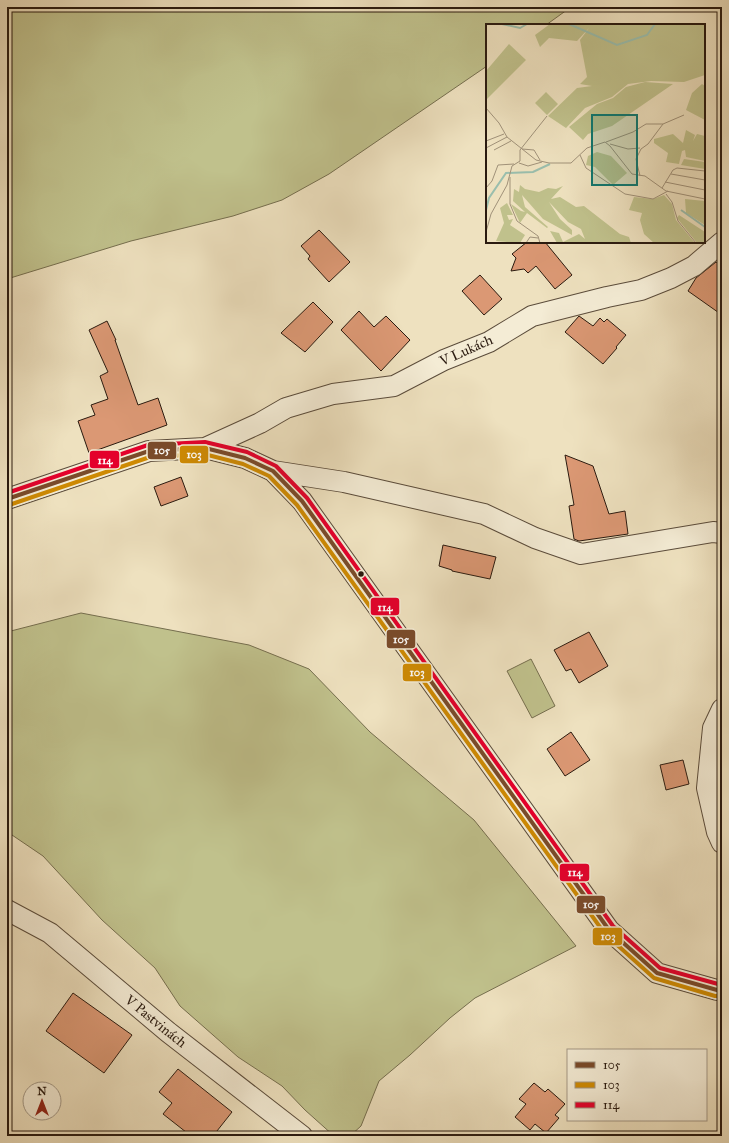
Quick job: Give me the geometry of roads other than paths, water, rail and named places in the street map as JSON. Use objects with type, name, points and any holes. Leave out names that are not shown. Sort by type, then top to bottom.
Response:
[{"type":"street","name":"V Lukách","points":[[205,448],[260,423],[286,408],[333,394],[394,386],[444,360],[489,342],[532,316],[641,290],[694,266],[722,242]]},
{"type":"street","points":[[7,499],[149,451],[205,448],[245,458],[273,471],[344,482],[484,514],[535,538],[582,554],[713,532],[722,533]]},
{"type":"street","points":[[273,471],[302,501],[608,930],[657,973],[717,990],[722,990]]},
{"type":"street","points":[[722,709],[713,728],[707,788],[717,832],[722,842]]},
{"type":"street","name":"V Pastvinách","points":[[7,910],[50,933],[168,1032],[302,1136]]}]
